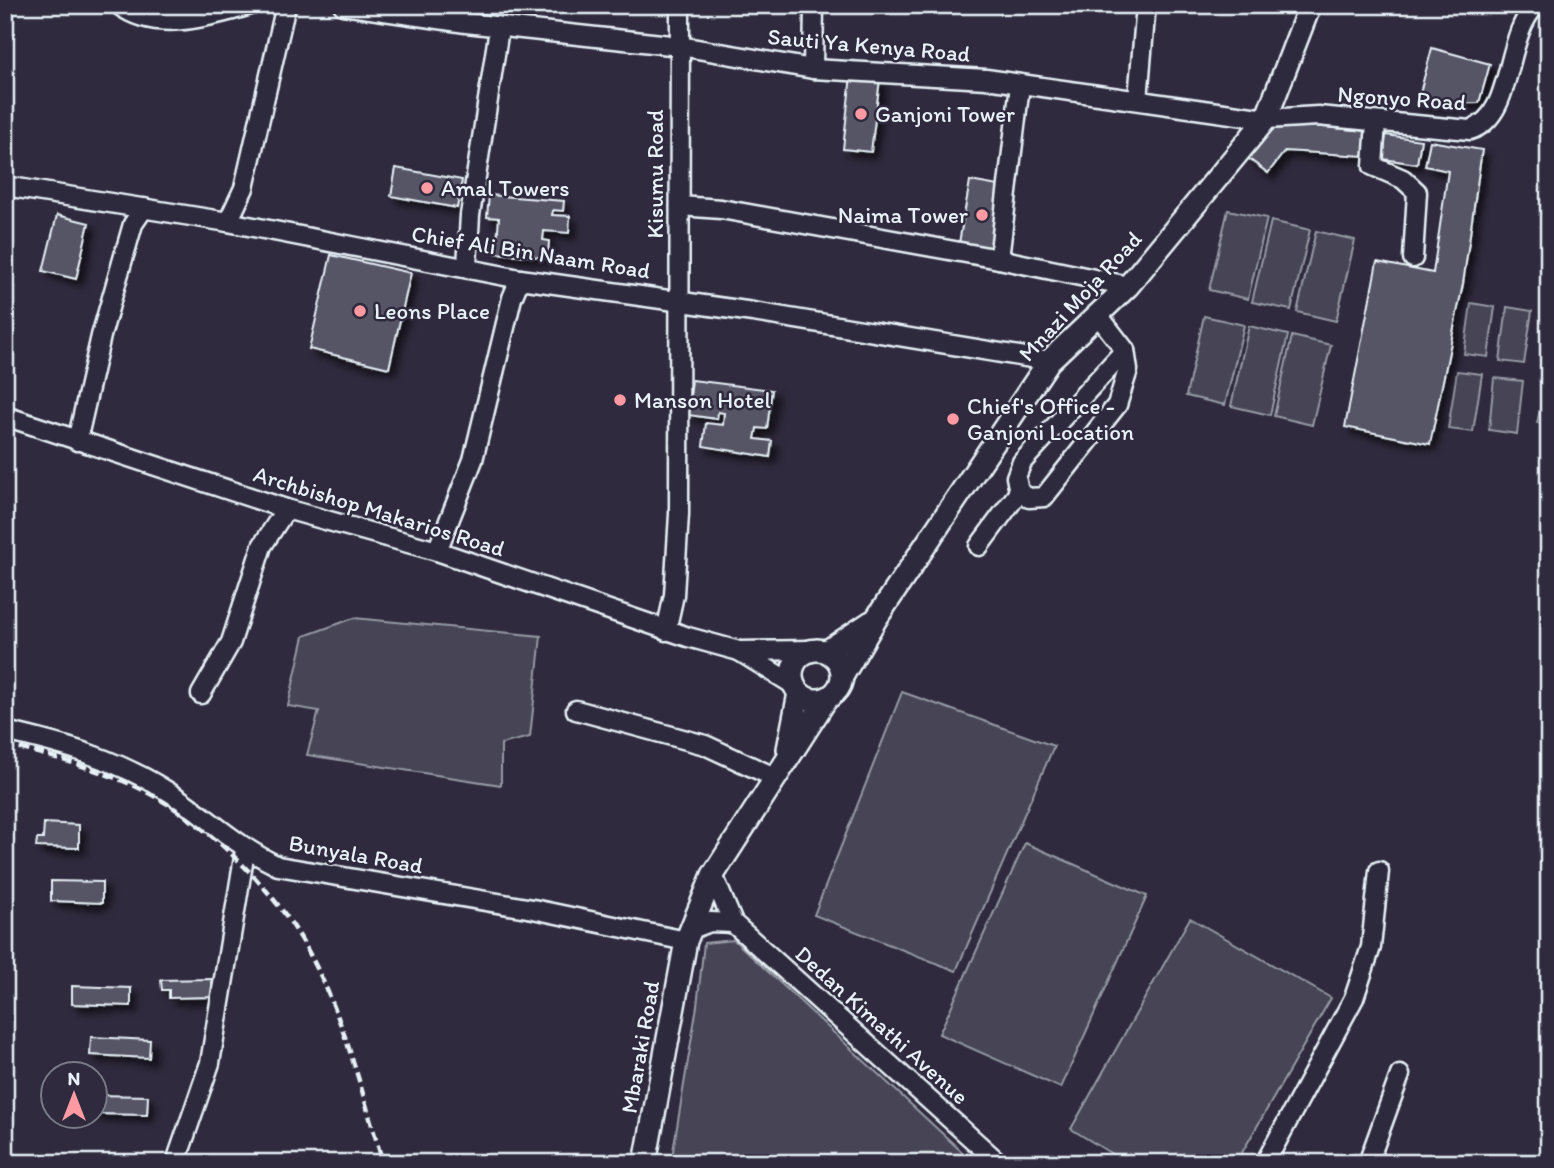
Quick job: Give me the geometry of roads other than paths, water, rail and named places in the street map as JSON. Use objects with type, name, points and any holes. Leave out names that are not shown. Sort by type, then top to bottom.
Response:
[{"type":"main road","name":"Mnazi Moja Road","points":[[843,675],[876,619],[1049,361],[1128,286],[1266,119],[1310,5]]},
{"type":"main road","points":[[781,770],[797,689],[795,663],[876,619]]},
{"type":"main road","points":[[797,689],[817,700],[835,693],[843,675],[841,665],[820,651]]},
{"type":"main road","points":[[688,935],[713,875],[827,698]]},
{"type":"main road","name":"Mbaraki Road","points":[[645,1163],[688,935]]},
{"type":"street","points":[[124,7],[186,20],[205,19],[251,5]]},
{"type":"street","points":[[228,222],[244,188],[286,5]]},
{"type":"street","name":"Sauti Ya Kenya Road","points":[[343,5],[503,27],[680,46],[813,69],[986,79],[1266,119]]},
{"type":"street","name":"Kisumu Road","points":[[666,631],[674,595],[678,514],[680,5]]},
{"type":"street","points":[[813,69],[814,5]]},
{"type":"street","points":[[1138,99],[1146,5]]},
{"type":"street","name":"Ngonyo Road","points":[[1266,119],[1318,116],[1470,130],[1483,126],[1496,112],[1519,31],[1526,15],[1536,5]]},
{"type":"street","points":[[467,266],[475,181],[499,29],[503,27]]},
{"type":"street","points":[[999,259],[1020,85]]},
{"type":"street","points":[[1376,122],[1373,166],[1403,179],[1417,192],[1413,258]]},
{"type":"street","name":"Chief Ali Bin Naam Road","points":[[5,186],[228,222],[300,238],[467,266],[520,279],[678,301],[1049,361]]},
{"type":"street","points":[[680,206],[721,209],[999,259],[1128,286]]},
{"type":"street","points":[[76,441],[101,336],[133,224],[144,208]]},
{"type":"street","points":[[437,551],[466,484],[512,298],[520,279]]},
{"type":"street","points":[[1098,315],[1125,350],[1128,370],[1117,405],[1045,497],[1029,498],[1019,492],[1016,477],[1022,462],[1125,350]]},
{"type":"street","name":"Archbishop Makarios Road","points":[[5,416],[286,509],[437,551],[666,631],[739,651]]},
{"type":"street","points":[[979,546],[1019,492]]},
{"type":"street","points":[[201,694],[231,642],[262,546],[286,509]]},
{"type":"street","name":"Kisumu Road","points":[[674,595],[688,638]]},
{"type":"street","points":[[739,651],[820,651]]},
{"type":"street","points":[[739,651],[797,689]]},
{"type":"street","points":[[576,710],[705,745],[781,770]]},
{"type":"street","name":"Bunyala Road","points":[[5,731],[107,760],[133,772],[168,791],[246,851],[278,866],[688,935]]},
{"type":"street","points":[[178,1156],[210,1063],[246,851]]},
{"type":"street","points":[[1265,1163],[1362,977],[1371,947],[1379,871]]},
{"type":"street","name":"Dedan Kimathi Avenue","points":[[713,875],[733,923],[999,1163]]},
{"type":"street","points":[[688,935],[710,922],[733,923]]},
{"type":"street","points":[[1368,1163],[1400,1075]]},
{"type":"railway","points":[[5,745],[79,765],[149,793],[200,827],[248,870],[288,918],[329,994],[383,1163]]},
{"type":"place","name":"Ganjoni Tower","points":[[861,114]]},
{"type":"place","name":"Amal Towers","points":[[427,188]]},
{"type":"place","name":"Naima Tower","points":[[982,215]]},
{"type":"place","name":"Leons Place","points":[[360,311]]},
{"type":"place","name":"Manson Hotel","points":[[620,400]]},
{"type":"place","name":"Chief's Office - Ganjoni Location","points":[[953,419]]}]
